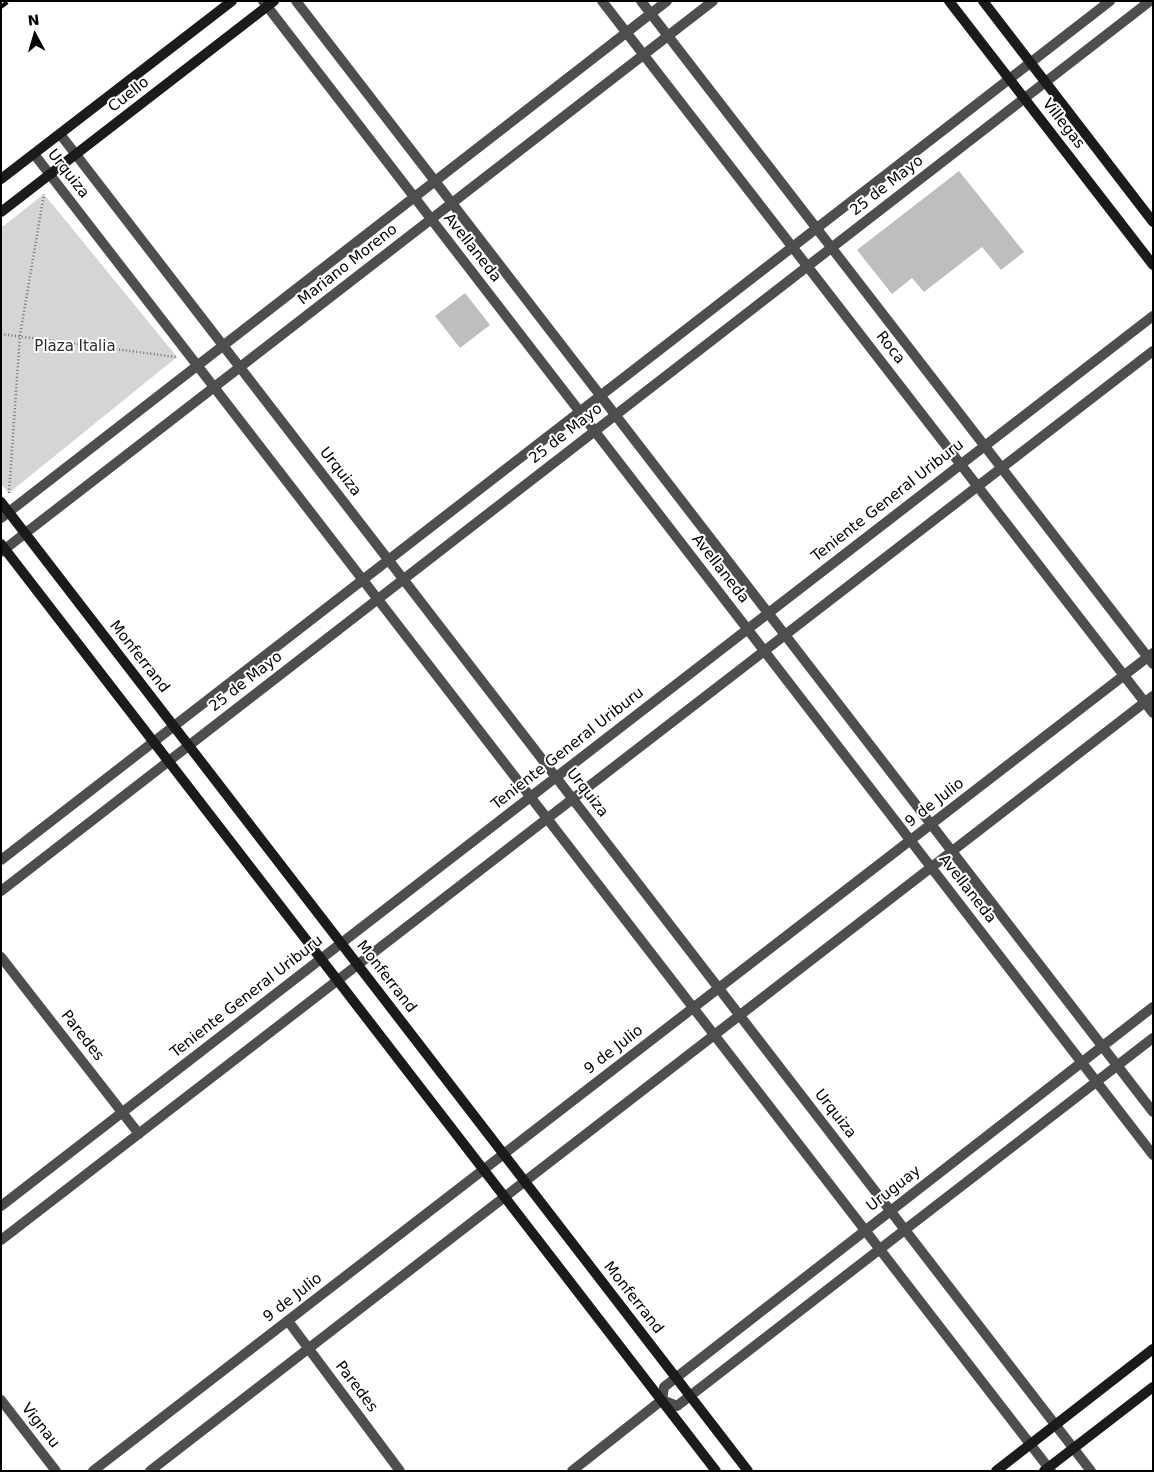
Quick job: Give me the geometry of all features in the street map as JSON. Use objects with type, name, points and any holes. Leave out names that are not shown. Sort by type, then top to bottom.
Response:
[{"type":"street","name":"Cuello","points":[[1,179],[232,1]]},
{"type":"street","name":"Avellaneda","points":[[296,1],[1153,1112]]},
{"type":"street","name":"Roca","points":[[602,1],[1124,676],[1149,700],[1153,712]]},
{"type":"street","name":"Roca","points":[[641,1],[1001,468],[1151,658]]},
{"type":"street","name":"Mariano Moreno","points":[[5,515],[667,1]]},
{"type":"street","name":"Mariano Moreno","points":[[2,548],[25,533],[214,388],[713,1]]},
{"type":"street","name":"Villegas","points":[[949,1],[1153,265]]},
{"type":"street","name":"Villegas","points":[[982,1],[1153,222]]},
{"type":"street","name":"25 de Mayo","points":[[1,860],[1110,1]]},
{"type":"street","name":"25 de Mayo","points":[[1,891],[1150,1]]},
{"type":"street","name":"Cuello","points":[[1,212],[268,3]]},
{"type":"street","name":"Avellaneda","points":[[268,3],[414,197],[1153,1154]]},
{"type":"street","name":"Urquiza","points":[[60,134],[1091,1471]]},
{"type":"street","name":"Urquiza","points":[[34,154],[880,1249],[1048,1470]]},
{"type":"street","name":"Teniente General Uriburu","points":[[1,1206],[1153,316]]},
{"type":"street","points":[[1,1240],[1153,351]]},
{"type":"street","name":"Monferrand","points":[[1,502],[5,515],[25,533],[748,1471]]},
{"type":"street","points":[[2,548],[169,761],[716,1471]]},
{"type":"street","name":"9 de Julio","points":[[93,1471],[910,840],[1124,676],[1151,658]]},
{"type":"street","points":[[150,1471],[1149,700]]},
{"type":"street","name":"Paredes","points":[[1,956],[139,1134]]},
{"type":"street","name":"Uruguay","points":[[572,1471],[662,1400],[664,1387],[1153,1007]]},
{"type":"street","points":[[662,1400],[677,1406],[1153,1038]]},
{"type":"street","name":"Paredes","points":[[288,1321],[400,1471]]},
{"type":"street","points":[[996,1471],[1153,1349]]},
{"type":"street","points":[[1048,1470],[1073,1448],[1153,1387]]},
{"type":"street","name":"Vignau","points":[[1,1400],[56,1471]]},
{"type":"path","points":[[9,493],[20,335],[44,194]]},
{"type":"path","points":[[1,334],[177,357]]},
{"type":"green space","name":"Plaza Italia","points":[[44,194],[177,357],[9,493],[1,484],[1,228]]},
{"type":"building","points":[[959,171],[1024,252],[1001,270],[982,247],[924,292],[912,278],[892,294],[857,250]]},
{"type":"building","points":[[465,293],[490,325],[460,348],[435,316]]},
{"type":"railway","points":[[1,7],[9,1]]}]
